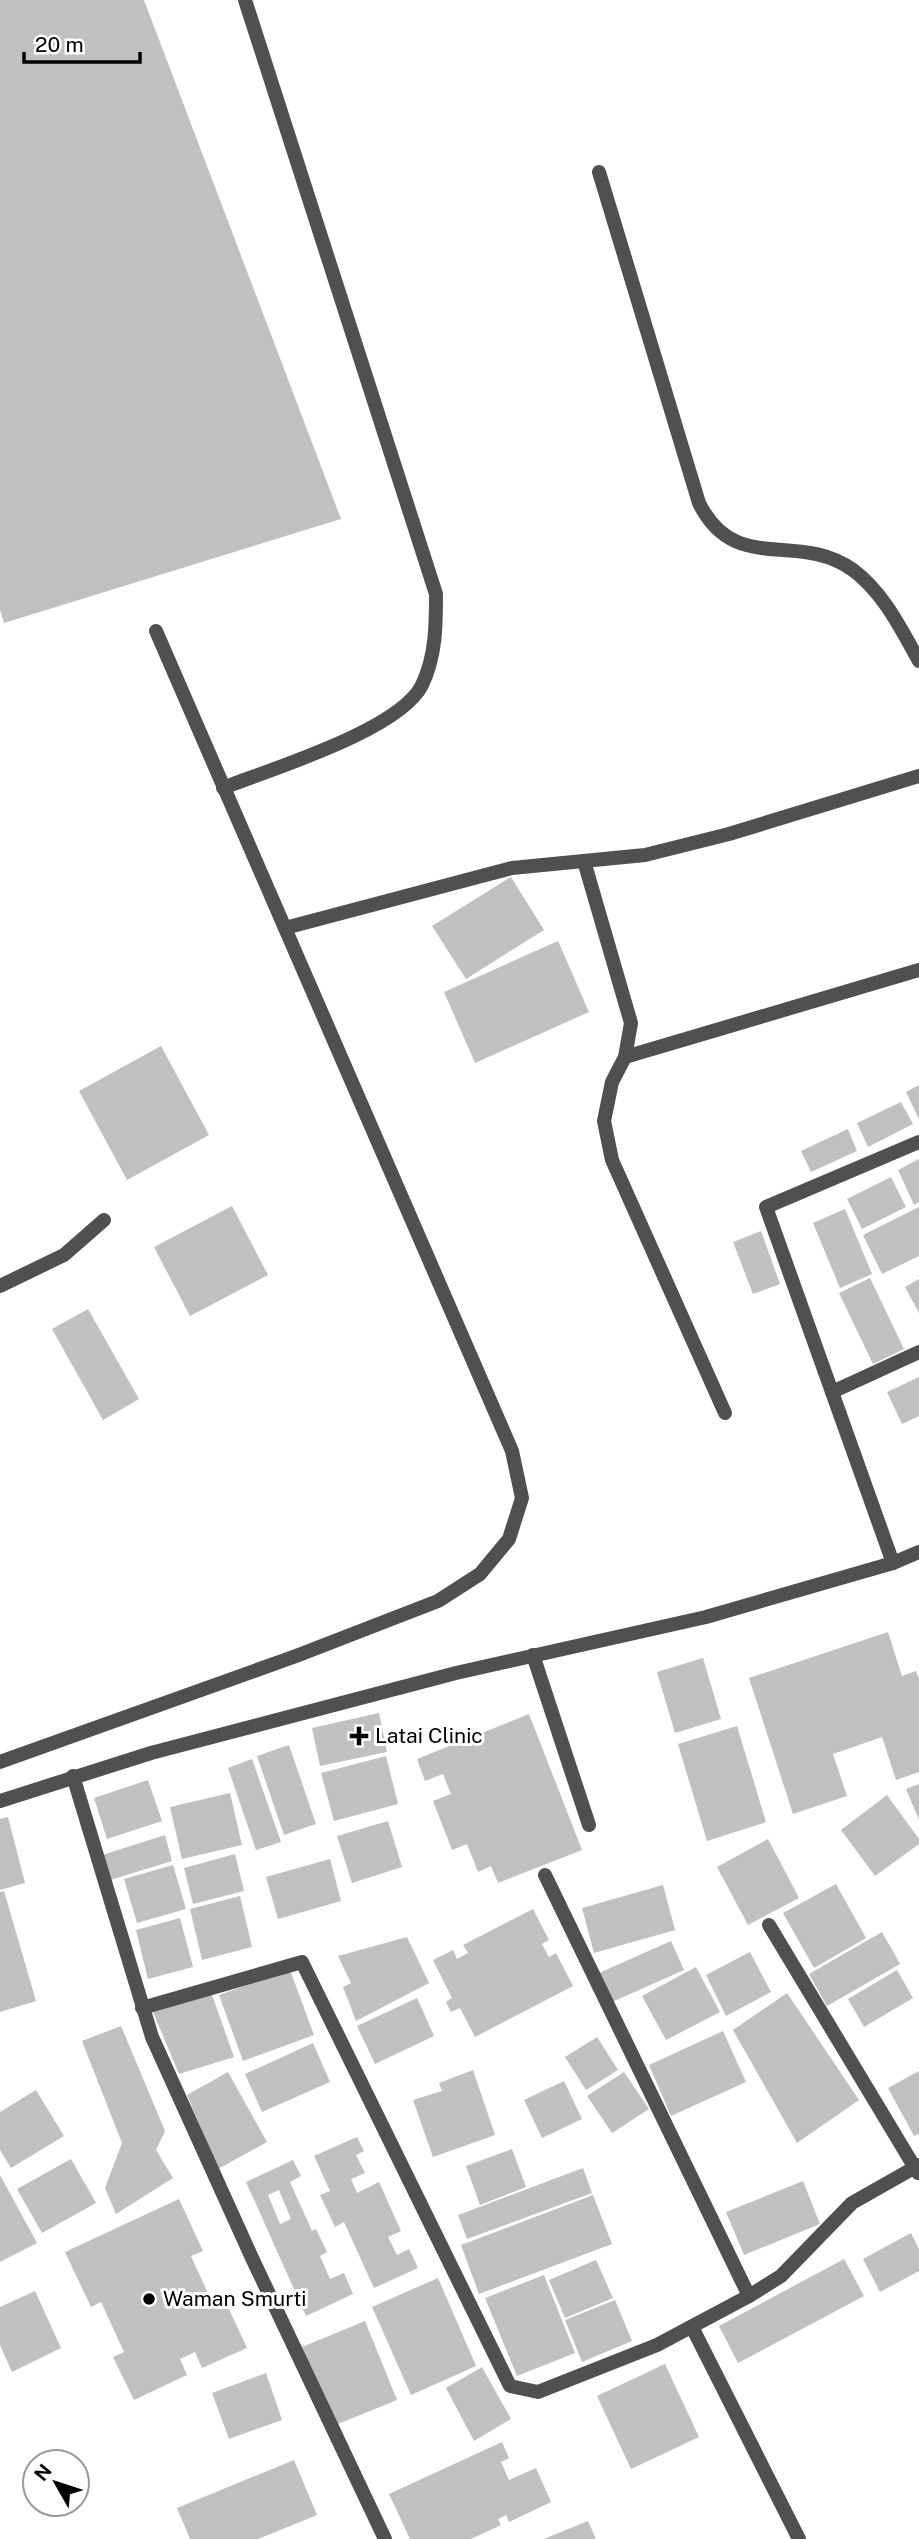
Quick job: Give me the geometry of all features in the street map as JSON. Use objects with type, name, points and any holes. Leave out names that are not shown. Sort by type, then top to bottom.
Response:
[{"type":"street","points":[[223,788],[361,733],[403,708],[422,686],[435,641],[436,594],[245,0]]},
{"type":"street","points":[[599,172],[699,503],[709,526],[739,546],[822,554],[852,569],[878,593],[919,661]]},
{"type":"street","points":[[0,1762],[296,1656],[438,1601],[480,1574],[509,1539],[522,1498],[512,1451],[156,631]]},
{"type":"street","points":[[285,928],[512,868],[645,855],[729,834],[919,776]]},
{"type":"street","points":[[584,861],[631,1023],[625,1057],[612,1082],[604,1121],[612,1160],[725,1413]]},
{"type":"street","points":[[625,1057],[919,970]]},
{"type":"street","points":[[893,1563],[766,1207],[919,1142]]},
{"type":"street","points":[[0,1286],[64,1255],[104,1220]]},
{"type":"street","points":[[832,1392],[919,1352]]},
{"type":"street","points":[[0,1801],[73,1776],[402,1686],[706,1617],[893,1563],[919,1552]]},
{"type":"street","points":[[533,1655],[589,1825]]},
{"type":"street","points":[[73,1776],[142,2008],[251,2258],[385,2539]]},
{"type":"street","points":[[545,1875],[749,2296]]},
{"type":"street","points":[[142,2008],[302,1962],[510,2386],[538,2392],[657,2345],[749,2296],[781,2276],[852,2203],[918,2169],[769,1925]]},
{"type":"street","points":[[692,2327],[799,2539]]},
{"type":"building","points":[[0,0],[144,0],[341,519],[4,623],[0,610]]},
{"type":"building","points":[[511,877],[544,930],[466,979],[432,926]]},
{"type":"building","points":[[558,941],[589,1012],[475,1063],[444,992]]},
{"type":"building","points":[[161,1046],[209,1135],[127,1180],[79,1091]]},
{"type":"building","points":[[919,1085],[919,1119],[906,1092]]},
{"type":"building","points":[[901,1102],[913,1124],[868,1147],[857,1123]]},
{"type":"building","points":[[848,1129],[857,1151],[811,1172],[801,1151]]},
{"type":"building","points":[[919,1159],[919,1202],[914,1205],[898,1170]]},
{"type":"building","points":[[891,1177],[906,1207],[862,1229],[847,1199]]},
{"type":"building","points":[[232,1206],[268,1275],[190,1316],[154,1247]]},
{"type":"building","points":[[919,1207],[919,1256],[882,1274],[863,1235]]},
{"type":"building","points":[[845,1209],[872,1274],[840,1288],[813,1223]]},
{"type":"building","points":[[761,1231],[780,1284],[753,1294],[733,1242]]},
{"type":"building","points":[[870,1278],[904,1349],[873,1364],[839,1293]]},
{"type":"building","points":[[919,1279],[919,1313],[905,1287]]},
{"type":"building","points":[[88,1309],[139,1399],[103,1420],[52,1329]]},
{"type":"building","points":[[919,1377],[919,1416],[902,1424],[887,1392]]},
{"type":"building","points":[[888,1632],[902,1676],[916,1671],[919,1679],[919,1772],[896,1780],[882,1737],[833,1754],[847,1796],[793,1814],[749,1678]]},
{"type":"building","points":[[703,1658],[721,1719],[675,1733],[657,1672]]},
{"type":"building","points":[[379,1713],[387,1752],[320,1766],[312,1728]]},
{"type":"building","points":[[529,1714],[582,1850],[498,1883],[491,1866],[478,1872],[467,1844],[452,1850],[433,1801],[451,1794],[443,1774],[425,1781],[417,1759]]},
{"type":"building","points":[[737,1726],[766,1822],[707,1841],[678,1744]]},
{"type":"building","points":[[289,1745],[316,1824],[284,1835],[257,1756]]},
{"type":"building","points":[[386,1756],[398,1804],[334,1821],[321,1773]]},
{"type":"building","points":[[252,1759],[281,1842],[256,1850],[228,1768]]},
{"type":"building","points":[[148,1780],[162,1821],[107,1839],[94,1798]]},
{"type":"building","points":[[919,1784],[919,1820],[906,1789]]},
{"type":"building","points":[[230,1793],[242,1845],[182,1859],[170,1807]]},
{"type":"building","points":[[887,1795],[919,1839],[919,1844],[875,1876],[841,1830]]},
{"type":"building","points":[[8,1817],[25,1883],[0,1890],[0,1819]]},
{"type":"building","points":[[388,1821],[402,1867],[352,1883],[337,1836]]},
{"type":"building","points":[[165,1835],[172,1861],[107,1881],[99,1856]]},
{"type":"building","points":[[768,1839],[799,1898],[748,1925],[717,1867]]},
{"type":"building","points":[[235,1854],[244,1891],[193,1904],[184,1868]]},
{"type":"building","points":[[330,1859],[341,1901],[278,1919],[266,1877]]},
{"type":"building","points":[[173,1865],[186,1909],[137,1923],[124,1879]]},
{"type":"building","points":[[836,1884],[866,1938],[814,1968],[783,1913]]},
{"type":"building","points":[[663,1885],[675,1930],[594,1953],[582,1908]]},
{"type":"building","points":[[4,1891],[36,2001],[0,2012],[0,1892]]},
{"type":"building","points":[[240,1896],[252,1947],[202,1960],[190,1909]]},
{"type":"building","points":[[533,1909],[549,1940],[542,1944],[549,1957],[556,1953],[573,1986],[475,2037],[460,2008],[451,2012],[446,2002],[452,1998],[433,1960],[453,1950],[457,1959],[468,1953],[463,1945]]},
{"type":"building","points":[[180,1918],[193,1967],[148,1979],[136,1930]]},
{"type":"building","points":[[882,1932],[900,1964],[827,2006],[809,1974]]},
{"type":"building","points":[[407,1937],[429,1983],[356,2021],[343,1987],[351,1983],[338,1956]]},
{"type":"building","points":[[671,1941],[684,1970],[612,2002],[599,1973]]},
{"type":"building","points":[[750,1952],[771,1992],[726,2016],[706,1975]]},
{"type":"building","points":[[696,1967],[720,2012],[666,2040],[642,1996]]},
{"type":"building","points":[[290,1970],[314,2035],[243,2061],[219,1995]]},
{"type":"building","points":[[897,1970],[913,1998],[864,2027],[848,1999]]},
{"type":"building","points":[[211,1992],[234,2057],[179,2074],[153,2012]]},
{"type":"building","points":[[787,1993],[859,2100],[797,2143],[733,2030]]},
{"type":"building","points":[[417,1998],[434,2036],[375,2064],[357,2026]]},
{"type":"building","points":[[121,2026],[165,2131],[156,2150],[173,2178],[116,2214],[105,2188],[122,2143],[82,2041]]},
{"type":"building","points":[[723,2031],[746,2082],[671,2116],[649,2065]]},
{"type":"building","points":[[597,2037],[618,2070],[586,2090],[565,2057]]},
{"type":"building","points":[[313,2043],[330,2082],[262,2112],[245,2074]]},
{"type":"building","points":[[473,2070],[495,2135],[433,2157],[413,2100],[442,2091],[439,2083]]},
{"type":"building","points":[[919,2071],[919,2134],[914,2136],[888,2088]]},
{"type":"building","points":[[228,2072],[267,2142],[218,2169],[187,2095]]},
{"type":"building","points":[[624,2072],[649,2109],[612,2133],[587,2096]]},
{"type":"building","points":[[564,2081],[582,2119],[542,2138],[524,2100]]},
{"type":"building","points":[[36,2090],[64,2136],[11,2168],[0,2150],[0,2112]]},
{"type":"building","points":[[357,2137],[364,2151],[356,2155],[365,2173],[351,2179],[357,2193],[379,2182],[401,2231],[388,2237],[397,2255],[409,2249],[418,2268],[374,2288],[344,2222],[335,2227],[320,2195],[330,2191],[314,2156]]},
{"type":"building","points":[[512,2149],[526,2187],[480,2205],[466,2166]]},
{"type":"building","points":[[71,2159],[96,2203],[42,2233],[17,2189]]},
{"type":"building","points":[[293,2160],[301,2176],[290,2182],[312,2231],[316,2229],[327,2252],[320,2256],[330,2279],[344,2273],[353,2294],[306,2316],[246,2182]],"holes":[[[279,2190],[291,2219],[280,2224],[268,2195]]]},
{"type":"building","points":[[583,2168],[592,2193],[467,2239],[458,2215]]},
{"type":"building","points":[[0,2175],[37,2243],[0,2262]]},
{"type":"building","points":[[803,2181],[820,2224],[744,2255],[726,2212]]},
{"type":"building","points":[[593,2195],[612,2244],[479,2294],[461,2245]]},
{"type":"building","name":"Waman Smurti","points":[[179,2199],[203,2251],[191,2256],[212,2302],[223,2296],[247,2348],[202,2368],[195,2352],[180,2359],[187,2375],[134,2400],[113,2357],[124,2352],[101,2302],[91,2307],[65,2252]]},
{"type":"building","points":[[911,2233],[919,2249],[919,2271],[880,2292],[863,2259]]},
{"type":"building","points":[[844,2259],[864,2296],[738,2363],[719,2326]]},
{"type":"building","points":[[596,2260],[613,2298],[565,2318],[549,2280]]},
{"type":"building","points":[[544,2275],[575,2353],[517,2376],[485,2298]]},
{"type":"building","points":[[438,2278],[476,2366],[411,2395],[372,2307]]},
{"type":"building","points":[[35,2291],[61,2348],[12,2372],[0,2345],[0,2307]]},
{"type":"building","points":[[615,2300],[632,2341],[582,2362],[565,2320]]},
{"type":"building","points":[[365,2321],[397,2400],[333,2426],[302,2347]]},
{"type":"building","points":[[665,2364],[699,2437],[631,2469],[597,2396]]},
{"type":"building","points":[[482,2367],[511,2419],[474,2441],[446,2388]]},
{"type":"building","points":[[266,2373],[282,2420],[229,2439],[212,2393]]},
{"type":"building","points":[[502,2442],[509,2458],[501,2462],[509,2480],[536,2468],[551,2502],[509,2522],[506,2515],[498,2519],[501,2525],[471,2539],[410,2539],[389,2494]]},
{"type":"building","points":[[294,2460],[317,2515],[258,2539],[190,2539],[177,2508]]},
{"type":"building","points":[[588,2521],[596,2539],[544,2539]]},
{"type":"place","name":"Latai Clinic","points":[[359,1736]]},
{"type":"place","name":"Waman Smurti","points":[[149,2299]]}]
